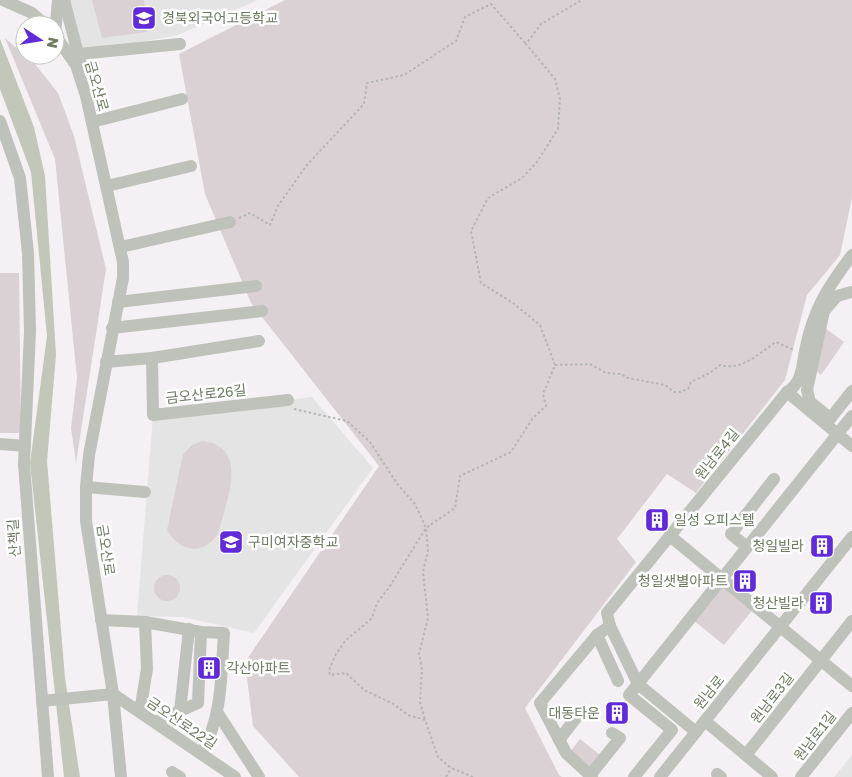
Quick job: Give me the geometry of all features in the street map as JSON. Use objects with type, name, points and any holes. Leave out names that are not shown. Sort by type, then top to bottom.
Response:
[{"type":"street","points":[[4,0],[34,15]]},
{"type":"street","points":[[57,15],[58,0]]},
{"type":"street","points":[[64,0],[79,54],[86,96]]},
{"type":"street","name":"금오산로","points":[[79,54],[180,44]]},
{"type":"street","name":"금오산로","points":[[65,49],[76,65],[86,96],[121,247],[123,278],[89,455],[86,487],[86,521],[112,694],[121,777]]},
{"type":"street","name":"금오산로","points":[[92,122],[182,99]]},
{"type":"street","name":"산책길","points":[[0,121],[20,178],[28,254],[30,331],[24,464],[48,777]]},
{"type":"street","points":[[107,186],[191,166]]},
{"type":"street","points":[[121,247],[230,222]]},
{"type":"street","name":"원남로4길","points":[[610,626],[607,613],[787,392],[799,382],[804,354],[818,304],[852,255]]},
{"type":"street","points":[[118,302],[256,286]]},
{"type":"street","points":[[852,292],[837,296],[824,311],[807,390],[810,402],[828,421],[837,434],[852,446]]},
{"type":"street","points":[[112,328],[262,311]]},
{"type":"street","points":[[106,362],[152,358],[259,341]]},
{"type":"street","name":"금오산로26길","points":[[152,358],[153,415],[290,404]]},
{"type":"street","points":[[828,421],[852,391]]},
{"type":"street","points":[[787,392],[828,421]]},
{"type":"street","points":[[634,777],[672,730],[629,695],[852,416]]},
{"type":"street","points":[[0,444],[25,446]]},
{"type":"street","points":[[747,547],[731,534],[774,479]]},
{"type":"street","points":[[86,487],[145,492]]},
{"type":"street","points":[[670,536],[852,686]]},
{"type":"street","name":"원남로","points":[[660,777],[852,537]]},
{"type":"street","points":[[101,620],[145,622],[224,633],[217,712],[211,737],[201,753]]},
{"type":"street","name":"원남로3길","points":[[746,755],[852,621]]},
{"type":"street","points":[[140,712],[147,669],[145,622]]},
{"type":"street","points":[[612,733],[620,738],[592,776],[566,753],[540,703],[597,635],[610,626],[638,684],[696,732]]},
{"type":"street","points":[[155,722],[180,711],[195,630]]},
{"type":"street","points":[[597,635],[618,681]]},
{"type":"street","points":[[42,701],[112,694]]},
{"type":"street","name":"금오산로22길","points":[[112,694],[235,777]]},
{"type":"street","points":[[217,712],[259,777]]},
{"type":"street","name":"원남로1길","points":[[801,777],[852,713]]},
{"type":"street","points":[[559,740],[579,714]]},
{"type":"street","points":[[704,721],[772,777]]},
{"type":"path","points":[[526,44],[541,24],[582,0]]},
{"type":"path","points":[[230,222],[250,213],[270,225],[278,206],[306,166],[364,104],[367,83],[404,75],[456,41],[465,17],[491,4],[554,79],[560,99],[558,129],[537,162],[522,178],[488,198],[471,231],[482,283],[514,303],[540,325],[555,365],[543,394],[546,406],[533,418],[512,452],[460,476],[455,508],[426,528],[377,604],[372,618],[345,641],[336,654],[329,670],[330,675],[346,673],[364,690],[392,703],[408,715],[425,720]]},
{"type":"path","points":[[555,365],[590,364],[606,373],[621,374],[628,378],[665,385],[674,392],[680,392],[688,389],[691,382],[710,373],[720,365],[727,367],[743,365],[776,342],[804,354]]},
{"type":"path","points":[[290,404],[306,414],[347,421],[354,425],[370,442],[398,485],[415,504],[426,528],[428,550],[423,572],[428,618],[419,654],[422,669],[420,702],[438,757],[451,768],[471,776]]},
{"type":"path","points":[[446,777],[451,768]]},
{"type":"shaded area","name":"경북외국어고등학교","points":[[65,0],[258,0],[178,35],[79,54]]},
{"type":"shaded area","points":[[92,0],[144,0],[147,32],[102,38]]},
{"type":"shaded area","points":[[285,0],[852,0],[852,198],[840,255],[807,295],[785,380],[696,493],[667,474],[617,539],[636,562],[525,708],[559,775],[562,777],[299,777],[253,726],[245,662],[379,466],[251,303],[205,194],[179,54]]},
{"type":"shaded area","points":[[5,38],[15,47],[15,62]]},
{"type":"shaded area","points":[[0,39],[34,127],[45,176],[56,355],[47,461],[65,678],[80,777],[64,777],[30,463],[47,336],[31,172],[0,89]]},
{"type":"shaded area","points":[[16,65],[36,65],[58,93],[74,136],[106,269],[76,463],[71,428],[77,378],[55,159]]},
{"type":"shaded area","points":[[0,273],[19,273],[21,433],[0,433]]},
{"type":"shaded area","points":[[825,328],[844,342],[821,375],[815,370]]},
{"type":"shaded area","name":"구미여자중학교","points":[[312,397],[373,468],[254,633],[183,617],[137,616],[153,416]]},
{"type":"shaded area","points":[[202,441],[217,445],[227,454],[231,465],[231,478],[218,534],[205,546],[191,549],[178,543],[167,530],[183,454],[192,445]]},
{"type":"shaded area","points":[[167,575],[176,579],[180,588],[176,597],[167,601],[158,597],[154,588],[158,579]]},
{"type":"shaded area","points":[[721,585],[755,607],[724,645],[693,620]]},
{"type":"shaded area","points":[[580,739],[600,755],[591,768],[570,752]]},
{"type":"shaded area","points":[[852,755],[852,777],[834,777]]},
{"type":"place","name":"경북외국어고등학교","points":[[144,18]]},
{"type":"place","name":"일성 오피스텔","points":[[657,520]]},
{"type":"place","name":"구미여자중학교","points":[[231,542]]},
{"type":"place","name":"청일빌라","points":[[822,546]]},
{"type":"place","name":"청일샛별아파트","points":[[745,581]]},
{"type":"place","name":"청산빌라","points":[[821,603]]},
{"type":"place","name":"각산아파트","points":[[209,668]]},
{"type":"place","name":"대동타운","points":[[617,713]]}]
